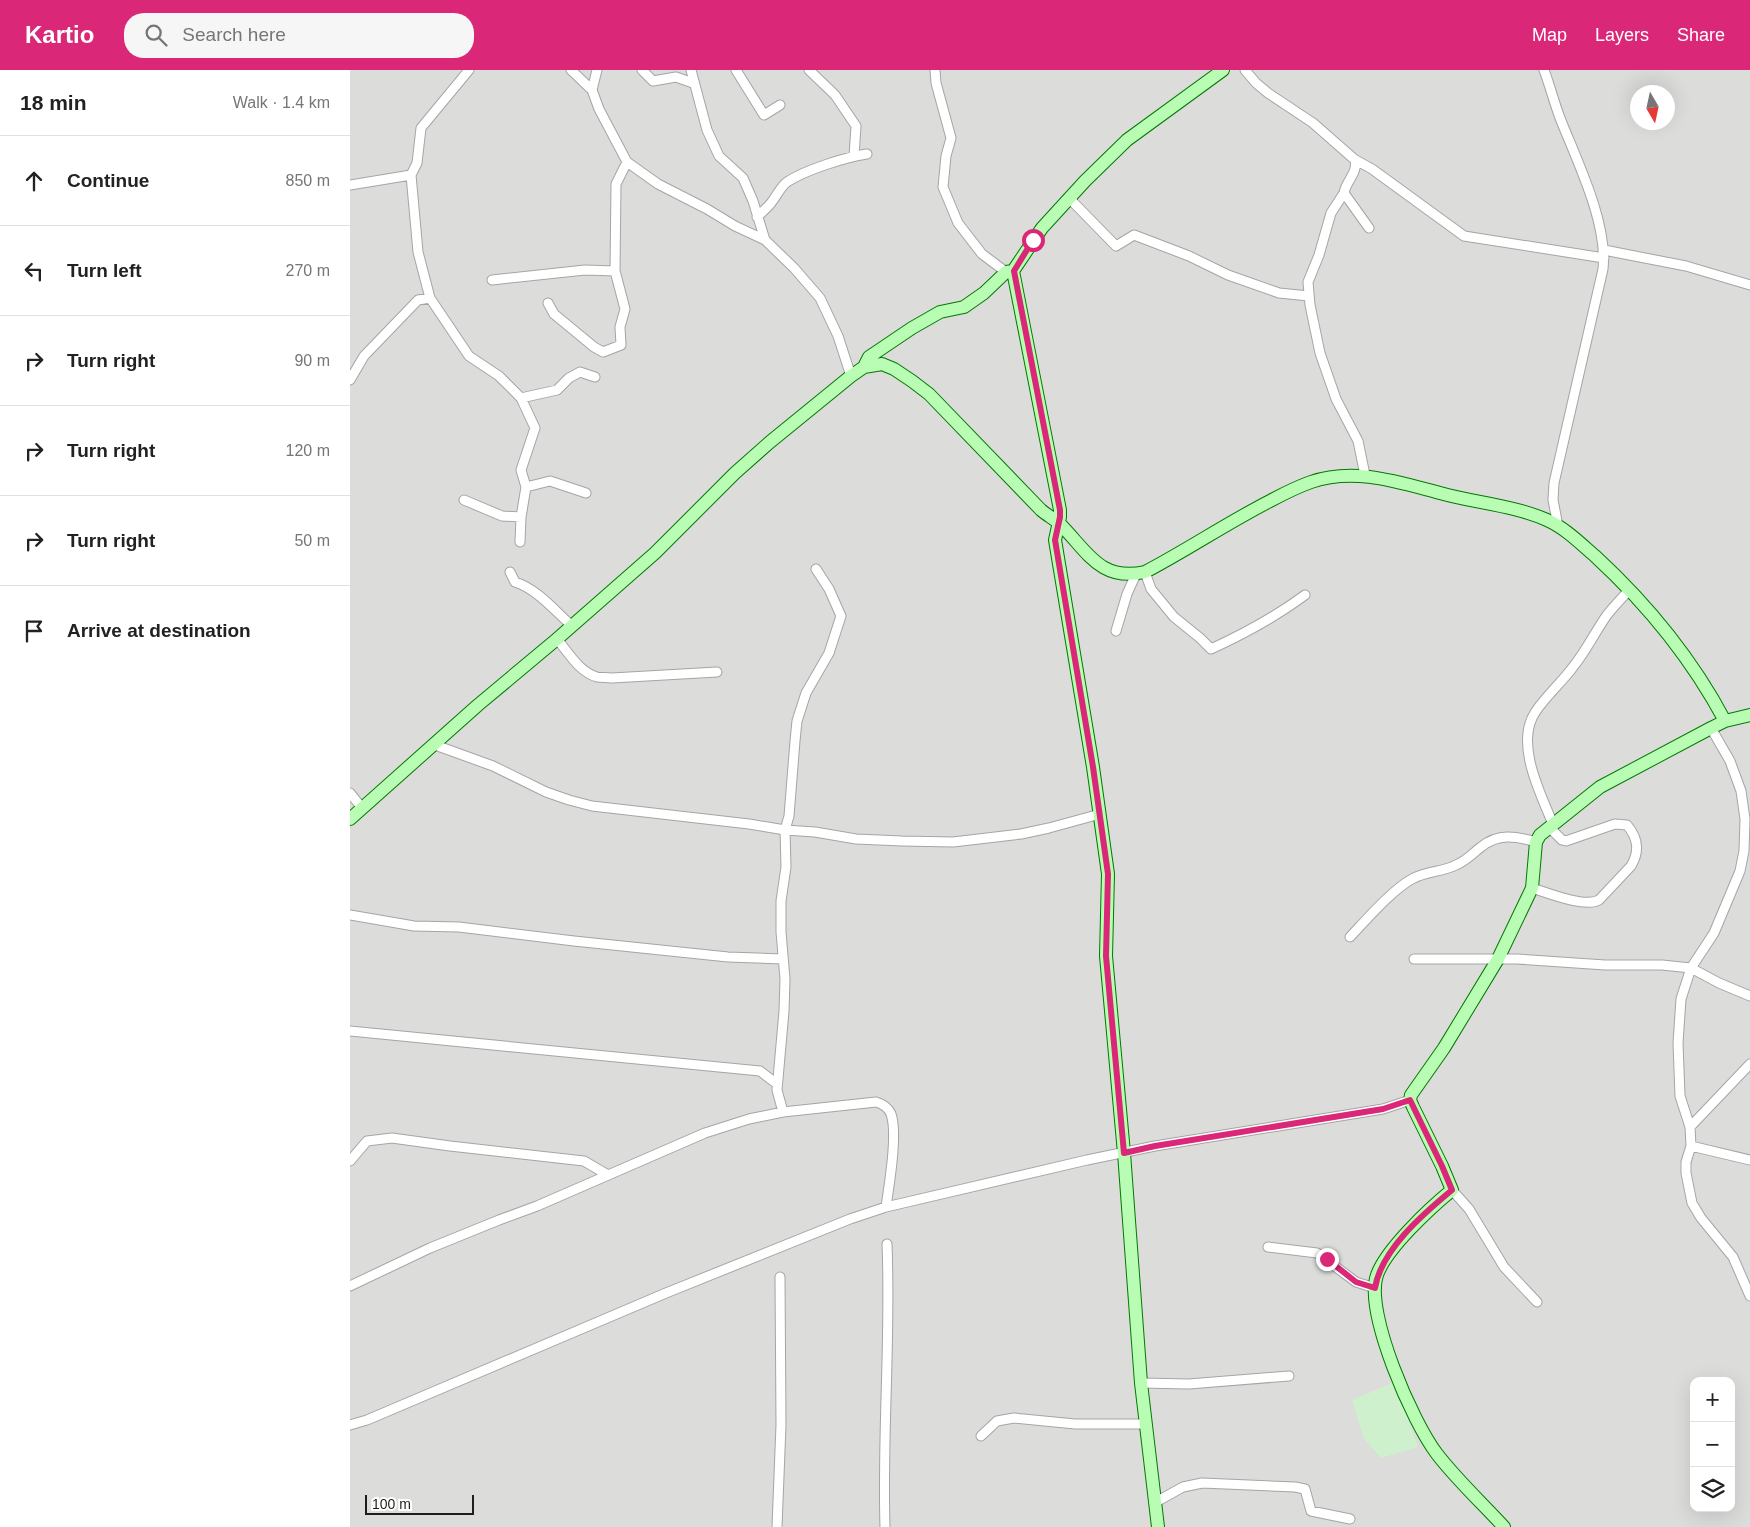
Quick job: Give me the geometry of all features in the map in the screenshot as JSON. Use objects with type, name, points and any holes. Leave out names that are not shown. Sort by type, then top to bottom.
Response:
[{"type":"street","points":[[468,70],[421,128],[417,163],[411,175],[418,252],[430,298],[469,356],[499,376],[521,398],[535,428],[521,470],[526,487],[520,517],[520,542]]},
{"type":"street","points":[[571,70],[592,90],[599,109],[626,162],[658,184],[707,209],[735,226],[765,240],[794,268],[820,298],[838,336],[852,376]]},
{"type":"street","points":[[592,90],[597,70]]},
{"type":"street","points":[[642,70],[653,81],[676,77],[693,83]]},
{"type":"street","points":[[691,70],[707,130],[719,156],[743,178],[753,201],[765,240]]},
{"type":"street","points":[[736,70],[764,115],[780,105]]},
{"type":"street","points":[[809,70],[835,96],[856,126],[854,156]]},
{"type":"street","points":[[935,70],[936,83],[951,138],[946,156],[943,187],[958,222],[982,254],[1010,272],[1060,510],[1055,540],[1100,814],[1108,874],[1106,956],[1124,1153],[1141,1383],[1158,1527]]},
{"type":"street","points":[[864,368],[869,357],[882,347],[940,312],[964,307],[1010,272],[1042,228],[1127,140],[1223,70]]},
{"type":"street","points":[[1245,70],[1268,93],[1313,123],[1356,160],[1372,169],[1464,236],[1686,266],[1750,285]]},
{"type":"street","points":[[1544,70],[1559,115],[1591,197],[1604,254],[1554,483],[1554,500],[1558,526]]},
{"type":"street","points":[[757,217],[769,206],[786,182],[854,156],[867,154]]},
{"type":"street","points":[[1356,160],[1356,170],[1331,212],[1319,255],[1308,282],[1320,353],[1336,398],[1358,441],[1364,475]]},
{"type":"street","points":[[548,303],[554,314],[594,347],[603,352],[621,346],[620,327],[624,309],[615,271],[616,184],[626,162]]},
{"type":"street","points":[[350,185],[411,175]]},
{"type":"street","points":[[1344,193],[1369,228]]},
{"type":"street","points":[[1069,198],[1116,246],[1134,235],[1189,256],[1228,275],[1279,292],[1310,296]]},
{"type":"street","points":[[492,280],[585,270],[615,271]]},
{"type":"street","points":[[350,380],[364,356],[418,300],[430,298]]},
{"type":"street","points":[[350,819],[655,552],[735,473],[770,442],[852,376],[864,368],[882,364],[894,369],[929,394],[1041,510],[1059,523],[1094,562],[1107,571],[1127,575],[1140,573],[1239,517],[1290,491],[1311,482],[1334,477],[1364,475],[1520,511],[1546,520],[1569,533],[1630,589],[1652,614],[1709,691],[1725,721]]},
{"type":"street","points":[[521,398],[557,390],[569,378],[580,372],[595,376]]},
{"type":"street","points":[[526,487],[550,481],[586,492]]},
{"type":"street","points":[[1041,510],[1057,499]]},
{"type":"street","points":[[464,500],[502,516],[520,517]]},
{"type":"street","points":[[783,1112],[778,1097],[777,1084],[784,1011],[781,901],[786,867],[785,830],[789,816],[797,721],[806,693],[819,672],[834,640],[841,616],[816,569]]},
{"type":"street","points":[[510,572],[515,582],[524,585],[541,598],[571,625]]},
{"type":"street","points":[[1140,573],[1150,589],[1174,617],[1211,649],[1250,631],[1306,595]]},
{"type":"street","points":[[1116,631],[1127,594],[1140,573]]},
{"type":"street","points":[[1532,888],[1569,899],[1594,903],[1618,880],[1635,859],[1638,850],[1636,841],[1627,825],[1615,824],[1566,841],[1562,840],[1551,826],[1530,766],[1528,738],[1534,712],[1544,699],[1564,680],[1578,662],[1607,616],[1630,589]]},
{"type":"street","points":[[558,638],[574,661],[585,671],[596,677],[612,678],[717,672]]},
{"type":"street","points":[[1537,1302],[1504,1267],[1469,1209],[1452,1190],[1410,1100],[1410,1095],[1444,1048],[1498,959],[1532,888],[1536,842],[1540,835],[1600,787],[1725,721],[1750,715]]},
{"type":"street","points":[[1711,728],[1730,761],[1741,791],[1744,819],[1744,851],[1740,871],[1714,933],[1691,968],[1681,1000],[1678,1044],[1680,1096],[1690,1127],[1691,1146],[1686,1162],[1686,1173],[1692,1203],[1701,1218],[1733,1257],[1750,1296]]},
{"type":"street","points":[[435,745],[493,766],[546,792],[592,806],[815,832],[856,839],[953,842],[1021,834],[1100,814]]},
{"type":"street","points":[[350,793],[362,808]]},
{"type":"street","points":[[1350,937],[1413,878],[1456,866],[1483,845],[1504,836],[1516,836],[1536,842]]},
{"type":"street","points":[[350,915],[414,926],[460,926],[574,941],[728,957],[783,959]]},
{"type":"street","points":[[1414,959],[1498,959],[1605,965],[1662,965],[1691,968],[1719,983],[1750,996]]},
{"type":"street","points":[[350,1031],[760,1071],[777,1084]]},
{"type":"street","points":[[1690,1127],[1750,1064]]},
{"type":"street","points":[[350,1425],[394,1409],[666,1293],[850,1219],[886,1207],[1155,1146],[1383,1109],[1410,1100]]},
{"type":"street","points":[[350,1286],[430,1248],[537,1206],[705,1133],[749,1119],[783,1112],[876,1102],[882,1104],[891,1115],[893,1129],[886,1207]]},
{"type":"street","points":[[350,1161],[367,1142],[392,1138],[584,1161],[608,1175]]},
{"type":"street","points":[[1691,1146],[1750,1160]]},
{"type":"street","points":[[1452,1190],[1403,1236],[1382,1264],[1377,1275],[1375,1288],[1376,1312],[1386,1348],[1424,1434],[1437,1454],[1504,1527]]},
{"type":"street","points":[[885,1527],[884,1480],[889,1279],[887,1244]]},
{"type":"street","points":[[1268,1247],[1317,1253],[1356,1282],[1375,1288]]},
{"type":"street","points":[[777,1527],[781,1425],[780,1277]]},
{"type":"street","points":[[1141,1383],[1189,1384],[1289,1376]]},
{"type":"street","points":[[981,1436],[997,1421],[1014,1418],[1075,1424],[1145,1424]]},
{"type":"street","points":[[1154,1503],[1183,1487],[1202,1483],[1294,1487],[1306,1489],[1311,1511],[1350,1518]]},
{"type":"shaded area","points":[[350,70],[1750,70],[1750,1527],[350,1527]]},
{"type":"green space","points":[[1395,1382],[1418,1447],[1381,1458],[1364,1439],[1352,1400]]},
{"type":"route","points":[[1033,240],[1014,271],[1060,510],[1055,540],[1093,767],[1108,874],[1106,956],[1124,1153],[1155,1146],[1383,1109],[1410,1100],[1452,1190],[1403,1236],[1382,1264],[1377,1275],[1375,1288],[1356,1282],[1327,1259]]}]
